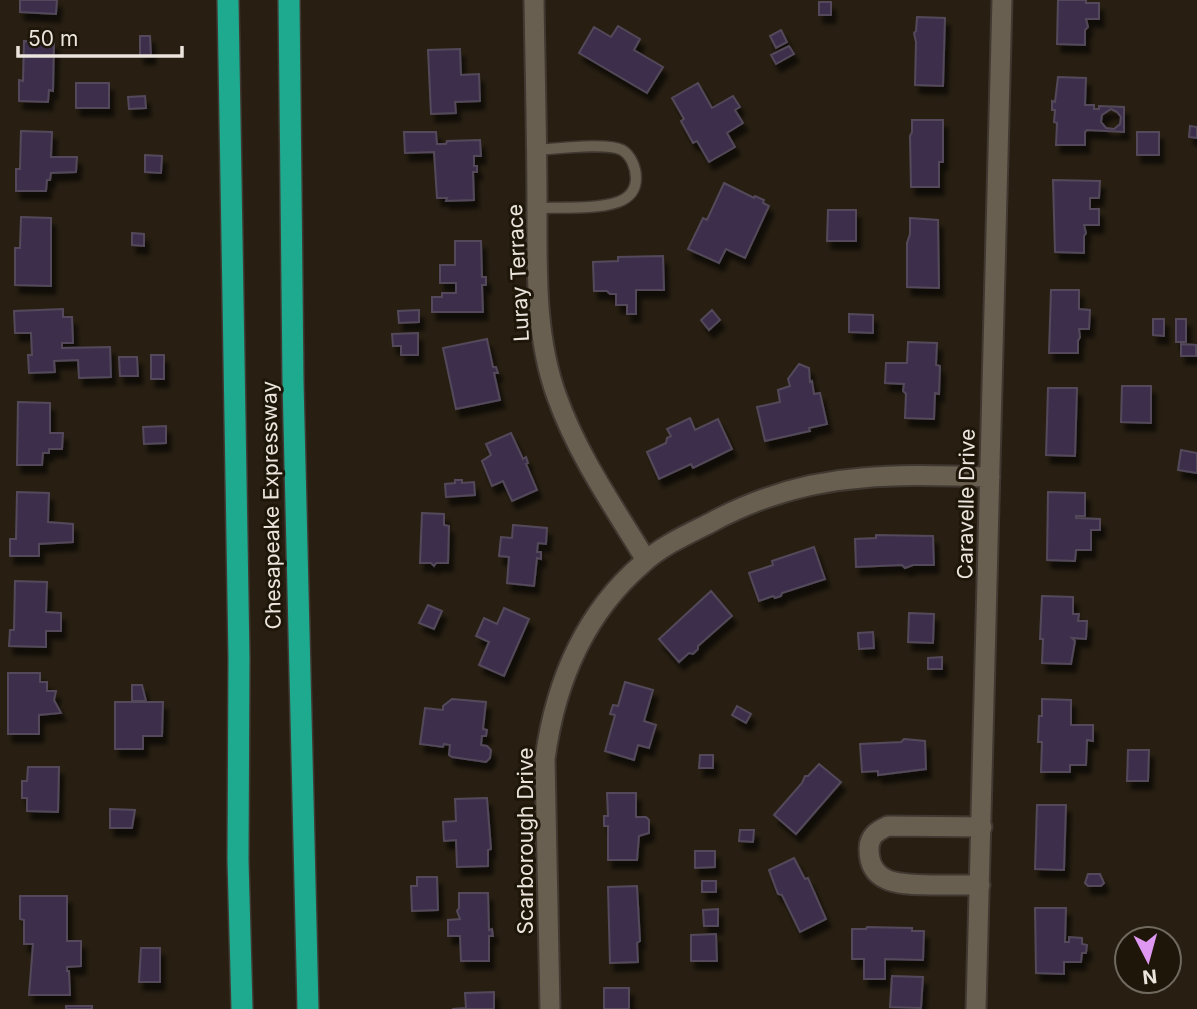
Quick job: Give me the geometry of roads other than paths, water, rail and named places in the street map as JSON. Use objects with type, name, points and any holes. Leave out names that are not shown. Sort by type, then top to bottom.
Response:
[{"type":"highway","name":"Chesapeake Expressway","points":[[228,0],[239,658],[238,860],[243,1009]]},
{"type":"highway","name":"Chesapeake Expressway","points":[[289,0],[293,381],[308,1009]]},
{"type":"street","name":"Luray Terrace","points":[[534,0],[540,319],[556,394],[584,458],[646,560]]},
{"type":"street","name":"Caravelle Drive","points":[[976,1009],[1002,0]]},
{"type":"street","name":"Scarborough Drive","points":[[550,1009],[545,759],[550,725],[559,688],[571,658],[591,621],[618,587],[646,560],[669,544],[724,515],[792,490],[861,478],[915,475],[990,477]]},
{"type":"street","points":[[980,885],[900,884],[884,880],[874,869],[869,857],[869,842],[877,831],[888,826],[982,827]]},
{"type":"lane","points":[[536,150],[609,147],[624,151],[632,161],[636,184],[630,196],[619,202],[537,208]]}]
